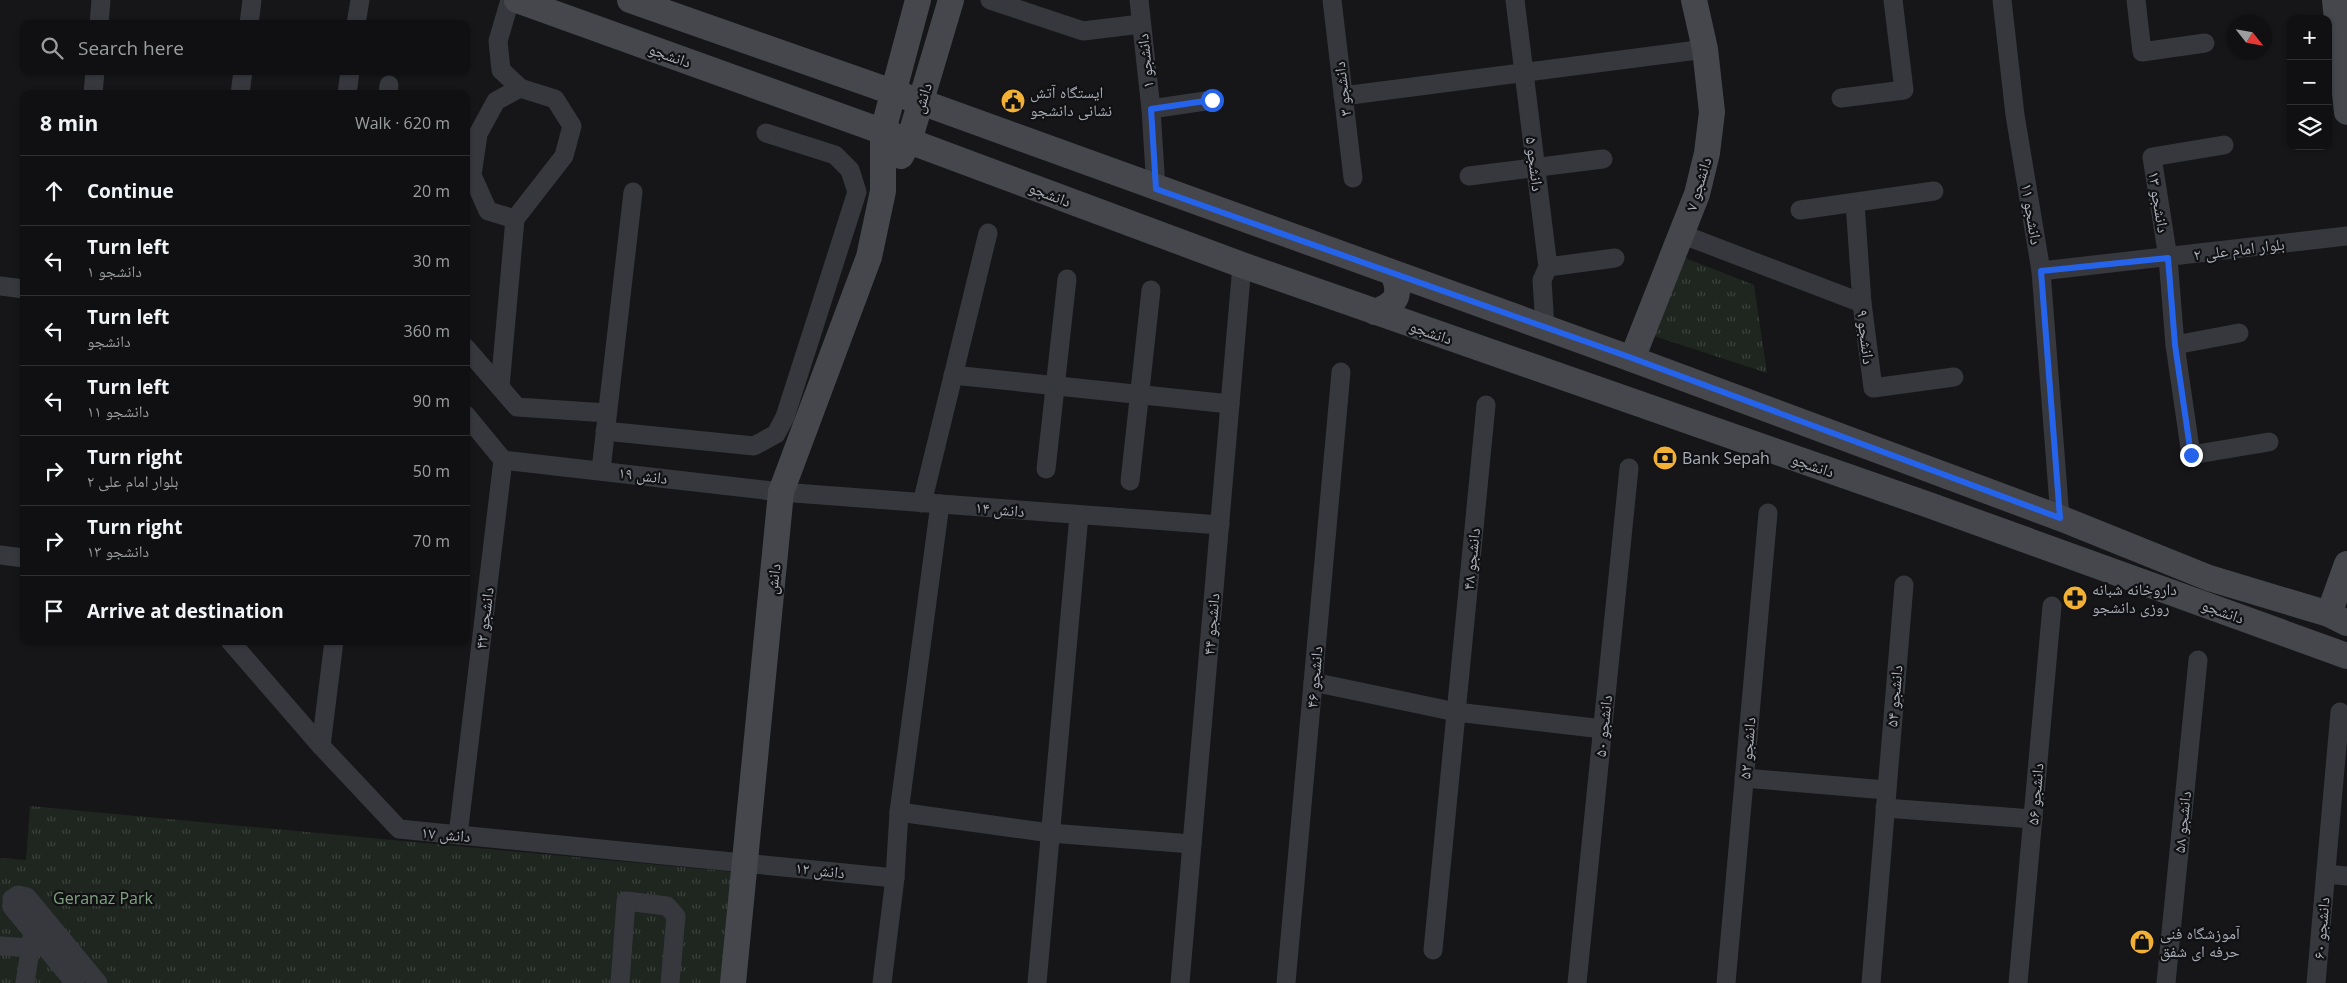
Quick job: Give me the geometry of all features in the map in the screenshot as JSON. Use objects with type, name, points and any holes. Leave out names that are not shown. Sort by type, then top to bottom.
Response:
[{"type":"main road","name":"دانشجو","points":[[517,0],[882,131],[1242,266],[1929,506],[2347,656]]},
{"type":"main road","name":"دانشجو","points":[[630,0],[921,102],[1156,189],[1632,358],[2060,518],[2209,578],[2342,601]]},
{"type":"main road","name":"دانش","points":[[734,983],[781,492],[869,257],[883,191],[882,131],[894,93],[918,0]]},
{"type":"main road","name":"دانش","points":[[883,191],[909,141],[951,0]]},
{"type":"main road","name":"دانشجو ۷","points":[[1632,358],[1696,194],[1707,153],[1712,112],[1705,49],[1694,0]]},
{"type":"main road","points":[[2335,0],[2347,112]]},
{"type":"main road","points":[[1375,312],[1392,305],[1397,296],[1398,286],[1393,273]]},
{"type":"main road","points":[[1429,331],[1422,322],[1420,308],[1428,295],[1438,289]]},
{"type":"street","points":[[100,20],[102,0]]},
{"type":"street","points":[[250,20],[252,0]]},
{"type":"street","points":[[357,20],[360,0]]},
{"type":"street","points":[[500,387],[515,219],[564,156],[572,126],[555,99],[520,88],[501,70],[498,41],[510,0]]},
{"type":"street","points":[[990,0],[1083,31],[1141,24]]},
{"type":"street","name":"دانشجو ۱","points":[[1139,0],[1151,109],[1156,189]]},
{"type":"street","name":"دانشجو ۳","points":[[1332,0],[1353,178]]},
{"type":"street","name":"دانشجو ۵","points":[[1515,0],[1548,266],[1542,280],[1545,327]]},
{"type":"street","points":[[1841,98],[1904,90],[1893,0]]},
{"type":"street","name":"دانشجو ۱۱","points":[[2002,0],[2015,115],[2041,271],[2060,518]]},
{"type":"street","points":[[2136,0],[2142,52],[2205,43]]},
{"type":"street","points":[[1343,96],[1705,49]]},
{"type":"street","points":[[93,90],[95,75]]},
{"type":"street","points":[[241,90],[242,75]]},
{"type":"street","points":[[348,90],[349,75]]},
{"type":"street","points":[[515,219],[488,210],[472,175],[478,134],[496,101],[520,88]]},
{"type":"street","points":[[1151,109],[1212,100]]},
{"type":"street","points":[[470,353],[517,407],[754,446],[776,434],[785,417],[857,192],[850,170],[835,156],[766,134]]},
{"type":"street","name":"دانشجو ۱۳","points":[[2224,145],[2152,156],[2168,258],[2175,345],[2191,455],[2269,442]]},
{"type":"street","points":[[1469,176],[1603,159]]},
{"type":"street","points":[[601,470],[633,192]]},
{"type":"street","points":[[1800,210],[1934,192]]},
{"type":"street","name":"دانشجو ۹","points":[[1855,203],[1862,303],[1873,388],[1954,377]]},
{"type":"street","points":[[922,503],[988,233]]},
{"type":"street","points":[[1681,234],[1862,303]]},
{"type":"street","name":"بلوار امام علی ۲","points":[[2041,271],[2168,258],[2347,236]]},
{"type":"street","points":[[1548,266],[1615,258]]},
{"type":"street","name":"دانشجو ۴۴","points":[[1180,983],[1242,266]]},
{"type":"street","points":[[1046,469],[1067,278]]},
{"type":"street","points":[[0,286],[20,288]]},
{"type":"street","points":[[1130,481],[1151,290]]},
{"type":"street","points":[[2175,345],[2239,333]]},
{"type":"street","name":"دانشجو ۴۶","points":[[1286,983],[1341,372]]},
{"type":"street","points":[[953,375],[1230,404]]},
{"type":"street","name":"دانشجو ۴۸","points":[[1434,950],[1486,405]]},
{"type":"street","points":[[470,420],[503,460]]},
{"type":"street","name":"دانش ۱۹","points":[[503,460],[781,492]]},
{"type":"street","name":"دانشجو ۴۲","points":[[458,834],[503,460]]},
{"type":"street","name":"دانشجو ۵۰","points":[[1577,983],[1629,468]]},
{"type":"street","name":"دانش ۱۴","points":[[781,492],[1220,525]]},
{"type":"street","points":[[882,983],[895,878],[899,812],[940,504]]},
{"type":"street","name":"دانشجو ۵۲","points":[[1726,983],[1768,512]]},
{"type":"street","points":[[1037,983],[1079,515]]},
{"type":"street","points":[[0,555],[20,558]]},
{"type":"street","name":"دانشجو ۵۴","points":[[1871,983],[1904,585]]},
{"type":"street","name":"دانشجو ۵۶","points":[[2018,983],[2052,606]]},
{"type":"street","name":"دانش ۱۷","points":[[233,645],[321,746],[399,829],[745,862]]},
{"type":"street","points":[[321,746],[334,645]]},
{"type":"street","name":"دانشجو ۵۸","points":[[2166,983],[2198,660]]},
{"type":"street","points":[[1313,682],[1456,712],[1602,729]]},
{"type":"street","name":"دانشجو ۶۰","points":[[2316,983],[2340,712]]},
{"type":"street","points":[[1744,778],[2033,819]]},
{"type":"street","points":[[899,812],[1050,833],[1192,844]]},
{"type":"street","name":"دانش ۱۲","points":[[745,862],[895,878]]},
{"type":"street","name":"دانشجو ۶۰","points":[[2326,874],[2347,876]]},
{"type":"street","points":[[75,983],[31,940],[12,907],[12,899],[18,895],[28,897],[98,983]]},
{"type":"street","points":[[620,983],[626,901],[667,906],[676,916],[670,983]]},
{"type":"street","points":[[0,946],[31,940]]},
{"type":"street","points":[[25,983],[31,940]]},
{"type":"green space","points":[[1680,256],[1754,285],[1767,373],[1651,335]]},
{"type":"green space","name":"Geranaz Park","points":[[30,806],[735,872],[724,983],[0,983],[0,858],[26,860]]},
{"type":"place","name":"ایستگاه آتش نشانی دانشجو","points":[[1013,101]]},
{"type":"place","name":"Bank Sepah","points":[[1665,458]]},
{"type":"place","name":"داروخانه شبانه روزی دانشجو","points":[[2075,598]]},
{"type":"place","name":"آموزشگاه فنی حرفه ای شفق","points":[[2142,942]]},
{"type":"route","points":[[1212,100],[1151,109],[1156,189],[1632,358],[2060,518],[2041,271],[2168,258],[2175,345],[2191,455]]}]
